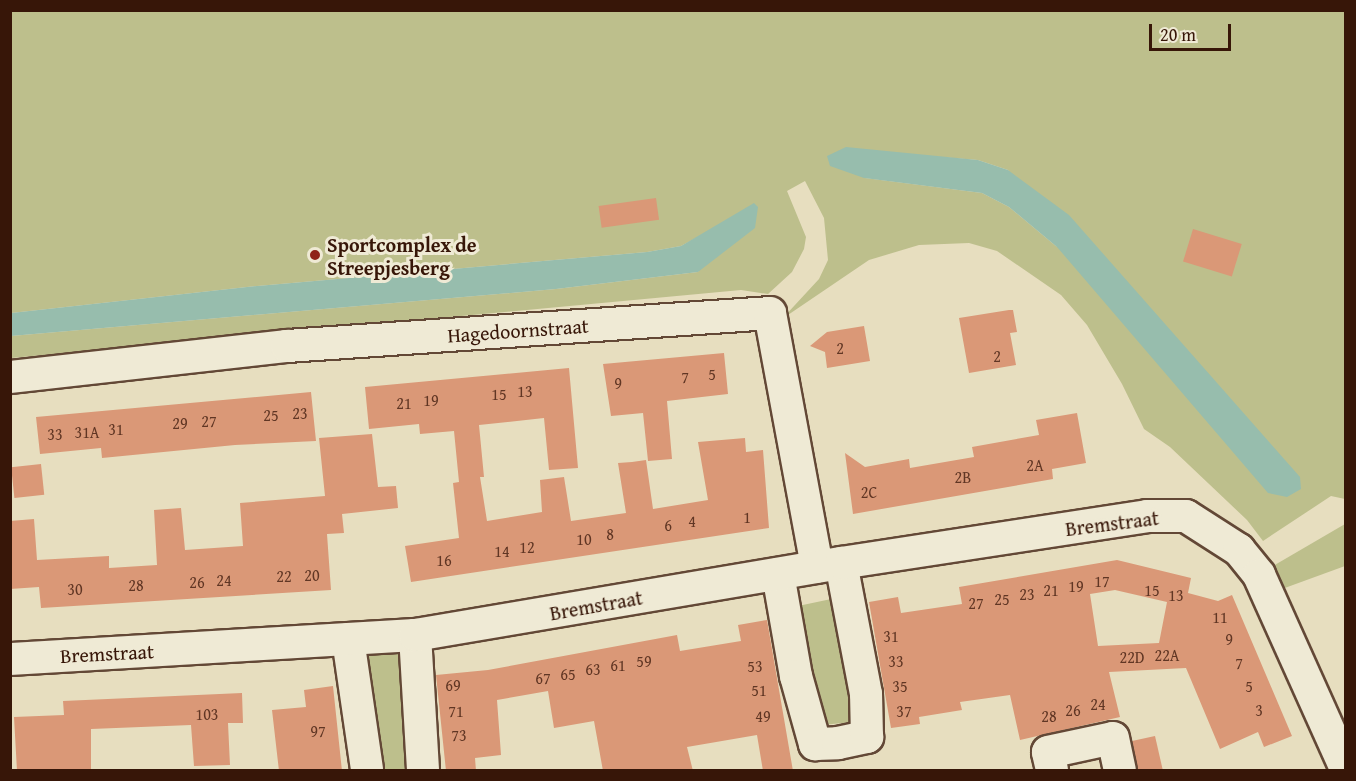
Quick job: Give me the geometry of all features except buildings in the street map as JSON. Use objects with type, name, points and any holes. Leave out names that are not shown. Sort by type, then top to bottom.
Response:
[{"type":"street","name":"Hagedoornstraat","points":[[10,378],[287,346],[770,313],[829,565]]},
{"type":"street","name":"Bremstraat","points":[[10,659],[415,635],[829,565],[1148,516],[1186,516],[1239,550],[1259,575],[1346,769]]},
{"type":"street","points":[[778,574],[796,676],[815,744],[838,744],[867,737],[866,694],[829,565]]},
{"type":"street","points":[[415,635],[423,771]]},
{"type":"street","points":[[348,639],[366,771]]},
{"type":"street","points":[[1052,771],[1048,752],[1113,738],[1120,771]]},
{"type":"shaded area","name":"Sportcomplex de Streepjesberg","points":[[11,11],[1345,11],[1345,499],[1331,496],[1263,541],[1247,520],[1170,447],[1144,429],[1122,384],[1087,325],[1061,295],[997,251],[969,243],[919,245],[869,260],[782,319],[819,279],[828,260],[824,218],[805,181],[787,191],[806,237],[804,249],[792,272],[768,294],[741,290],[11,358],[11,336],[556,289],[698,272],[718,226],[681,246],[647,252],[257,286],[11,313]],"holes":[[[915,155],[978,160],[1008,170],[1057,247],[1009,207],[982,193],[865,178]]]},
{"type":"shaded area","points":[[846,147],[978,160],[1008,170],[1069,215],[1300,477],[1301,489],[1287,497],[1268,493],[1057,247],[1009,207],[982,193],[864,178],[830,166],[827,156]]},
{"type":"shaded area","points":[[754,203],[758,207],[755,228],[698,272],[556,289],[11,336],[11,313],[257,286],[647,252],[681,246]]},
{"type":"shaded area","points":[[1345,524],[1345,566],[1282,589],[1273,566]]},
{"type":"shaded area","points":[[836,598],[853,722],[822,725],[798,606]]},
{"type":"shaded area","points":[[401,647],[416,770],[373,770],[363,650]]},
{"type":"place","name":"Sportcomplex de Streepjesberg","points":[[315,255]]}]
